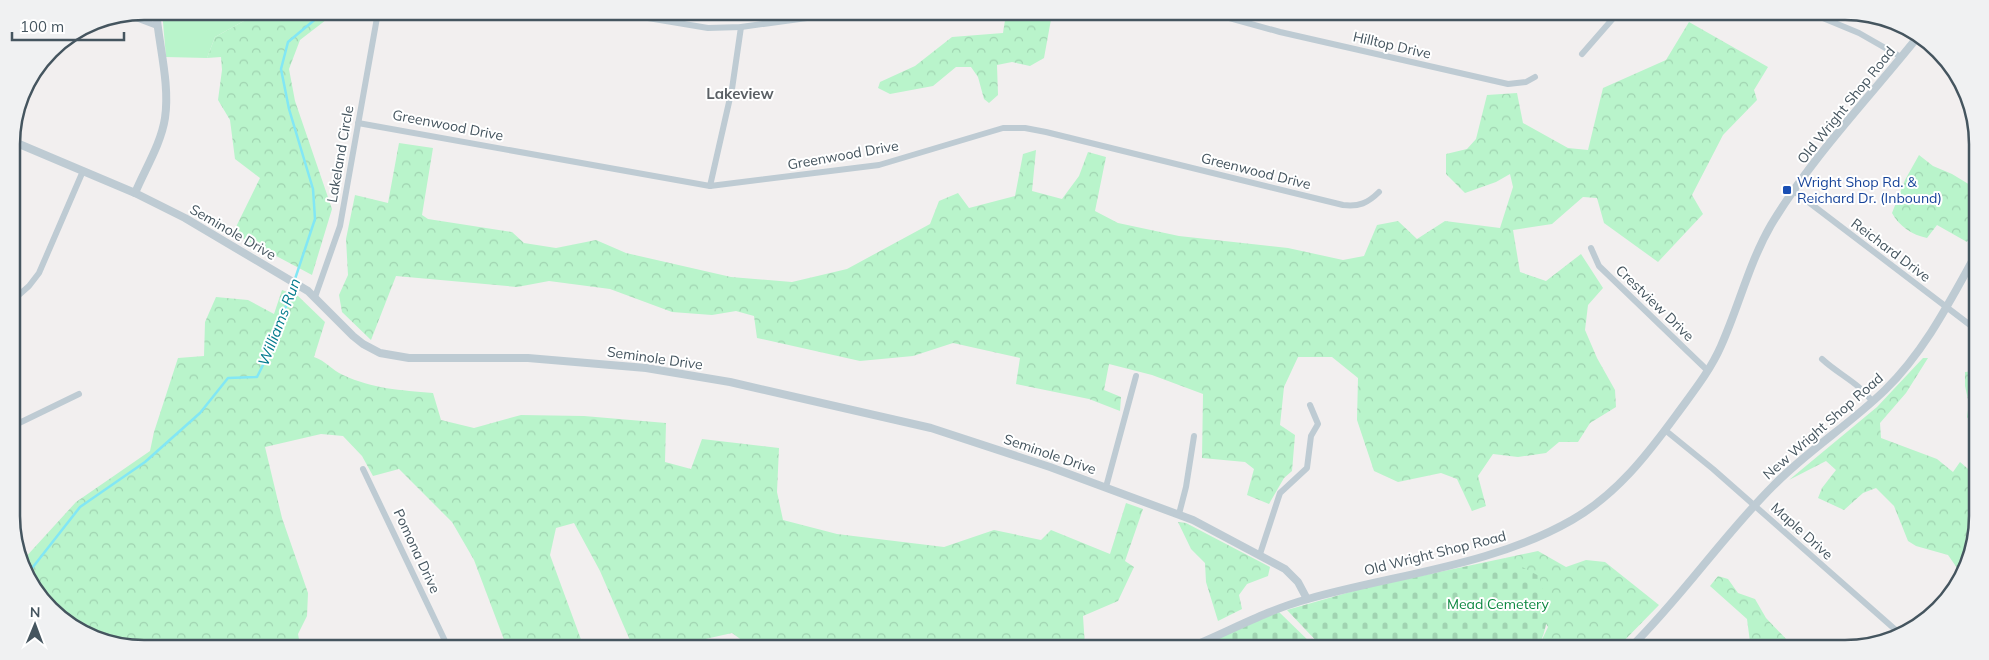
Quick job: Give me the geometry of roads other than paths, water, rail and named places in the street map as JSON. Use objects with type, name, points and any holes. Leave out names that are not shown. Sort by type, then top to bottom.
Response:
[{"type":"street","points":[[143,20],[157,26]]},
{"type":"street","points":[[135,193],[154,152],[165,120],[166,96],[157,20]]},
{"type":"street","name":"Lakeland Circle","points":[[315,297],[340,226],[377,20]]},
{"type":"street","points":[[663,20],[708,28],[741,27],[792,20]]},
{"type":"street","name":"Hilltop Drive","points":[[1237,20],[1280,32],[1501,83],[1517,84],[1535,78]]},
{"type":"street","points":[[1582,54],[1612,20]]},
{"type":"street","points":[[1828,20],[1859,33],[1901,57]]},
{"type":"street","points":[[710,186],[732,89],[741,27]]},
{"type":"street","name":"Old Wright Shop Road","points":[[1207,640],[1272,611],[1307,599],[1483,557],[1551,531],[1608,496],[1638,464],[1708,371],[1720,348],[1758,250],[1794,191],[1848,119],[1914,42]]},
{"type":"street","name":"Greenwood Drive","points":[[358,123],[710,186],[879,164],[986,133],[1014,127],[1046,132],[1343,205],[1367,203],[1379,192]]},
{"type":"street","name":"Seminole Drive","points":[[20,144],[135,193],[185,218],[302,287],[315,297],[363,344],[388,354],[410,358],[498,358],[602,363],[688,374],[939,430],[1180,514],[1260,554],[1293,575],[1307,599]]},
{"type":"street","points":[[20,294],[39,273],[83,171]]},
{"type":"street","name":"Reichard Drive","points":[[1794,191],[1969,324]]},
{"type":"street","name":"Crestview Drive","points":[[1591,248],[1599,266],[1708,371]]},
{"type":"street","name":"New Wright Shop Road","points":[[1638,640],[1671,605],[1755,506],[1804,456],[1872,401],[1906,368],[1946,308],[1969,267]]},
{"type":"street","points":[[1822,359],[1833,370],[1864,390],[1872,401]]},
{"type":"street","points":[[1106,487],[1136,376]]},
{"type":"street","points":[[20,423],[79,394]]},
{"type":"street","points":[[1260,554],[1280,493],[1288,484],[1303,474],[1309,462],[1309,441],[1318,424],[1310,406]]},
{"type":"street","name":"Maple Drive","points":[[1665,430],[1755,506],[1895,629]]},
{"type":"street","points":[[1180,514],[1194,436]]},
{"type":"street","name":"Pomona Drive","points":[[363,469],[445,640]]},
{"type":"waterway","name":"Williams Run","points":[[32,568],[80,507],[145,462],[200,413],[228,378],[257,377],[273,345],[315,219],[313,189],[289,109],[281,69],[288,42],[314,20]]},
{"type":"place","name":"Wright Shop Rd. & Reichard Dr. (Inbound)","points":[[1787,190]]},
{"type":"district","name":"Lakeview","points":[[740,93]]},
{"type":"park label","name":"Mead Cemetery","points":[[1498,604]]}]
